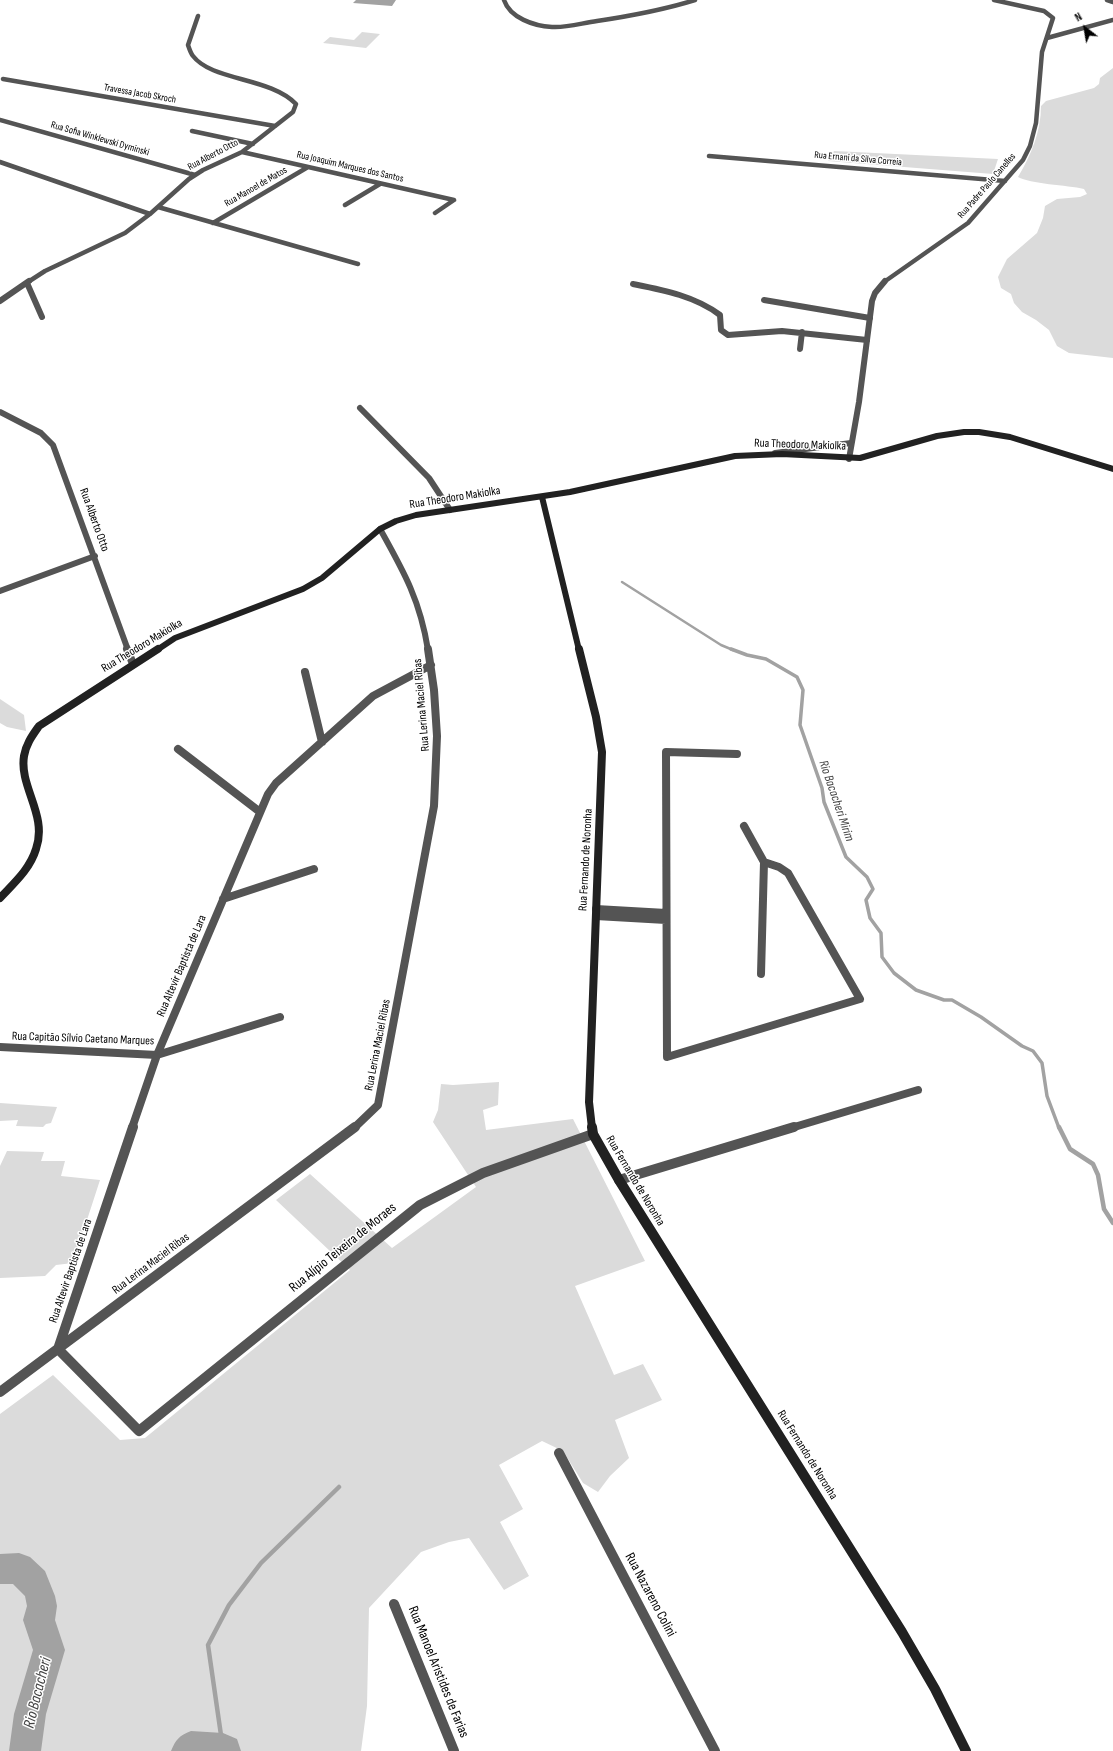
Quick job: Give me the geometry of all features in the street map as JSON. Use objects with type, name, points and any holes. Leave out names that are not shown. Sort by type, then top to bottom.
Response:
[{"type":"main road","name":"Rua Theodoro Makiolka","points":[[0,898],[24,872],[32,860],[39,836],[37,814],[22,761],[26,743],[38,726],[133,664],[186,633],[303,589],[322,578],[380,529],[406,518],[602,486],[725,458],[768,454],[849,459],[872,456],[944,434],[979,432],[1010,437],[1113,469]]},
{"type":"main road","name":"Rua Fernando de Noronha","points":[[542,496],[600,735],[603,770],[589,1108],[592,1134],[619,1180],[902,1632],[935,1689],[966,1751]]},
{"type":"street","points":[[504,0],[505,6],[516,15],[534,23],[554,27],[656,12],[695,0]]},
{"type":"street","name":"Rua Padre Paulo Canelles","points":[[849,459],[859,402],[873,297],[878,288],[962,229],[1023,160],[1032,138],[1038,110],[1042,52],[1053,22],[1053,18],[1049,14],[1006,1],[994,0]]},
{"type":"street","points":[[1107,0],[1113,2]]},
{"type":"street","name":"Rua Alberto Otto","points":[[0,301],[50,268],[116,238],[150,214],[195,175],[242,152],[294,112],[296,108],[294,101],[287,95],[215,70],[195,58],[188,49],[188,45],[198,16]]},
{"type":"street","points":[[1047,38],[1113,20]]},
{"type":"street","name":"Travessa Jacob Skroch","points":[[3,79],[275,126]]},
{"type":"street","name":"Rua Sofia Winklewski Dyminski","points":[[0,120],[195,175]]},
{"type":"street","points":[[192,131],[253,144]]},
{"type":"street","name":"Rua Joaquim Marques dos Santos","points":[[242,152],[454,200],[435,213]]},
{"type":"street","name":"Rua Ernani da Silva Correia","points":[[709,156],[1005,181]]},
{"type":"street","points":[[0,162],[150,214]]},
{"type":"street","name":"Rua Manoel de Matos","points":[[213,223],[308,167]]},
{"type":"street","points":[[345,205],[380,184]]},
{"type":"street","points":[[158,207],[358,264]]},
{"type":"street","points":[[27,283],[42,317]]},
{"type":"street","points":[[633,284],[668,291],[710,309],[720,316],[720,327],[728,335],[775,330],[867,340]]},
{"type":"street","points":[[764,300],[870,318]]},
{"type":"street","points":[[800,349],[802,332]]},
{"type":"street","points":[[360,408],[412,463],[430,478],[450,510]]},
{"type":"street","name":"Rua Alberto Otto","points":[[0,412],[41,433],[53,444],[133,664]]},
{"type":"street","points":[[768,454],[851,443]]},
{"type":"street","name":"Rua Lerina Maciel Ribas","points":[[0,1392],[362,1122],[378,1105],[436,798],[438,732],[431,665],[415,596],[380,529]]},
{"type":"street","points":[[0,591],[95,556]]},
{"type":"street","name":"Rua Altevir Baptista de Lara","points":[[58,1349],[157,1055],[271,788],[373,696],[431,665]]},
{"type":"street","points":[[305,672],[322,742]]},
{"type":"street","points":[[178,749],[260,812]]},
{"type":"street","points":[[737,754],[666,752],[667,1057],[860,999],[788,873],[779,867],[764,862]]},
{"type":"street","points":[[744,826],[764,862],[761,974]]},
{"type":"street","points":[[223,899],[314,869]]},
{"type":"street","points":[[596,912],[666,916]]},
{"type":"street","name":"Rua Capitão Sílvio Caetano Marques","points":[[0,1047],[157,1055],[280,1017]]},
{"type":"street","points":[[619,1180],[918,1090]]},
{"type":"street","name":"Rua Alípio Teixeira de Moraes","points":[[58,1349],[139,1431],[420,1205],[475,1176],[592,1134]]},
{"type":"street","name":"Rua Nazareno Colini","points":[[560,1453],[714,1751]]},
{"type":"street","name":"Rua Manoel Aristides de Farias","points":[[394,1604],[454,1751]]},
{"type":"shaded area","points":[[356,0],[396,0],[392,6],[353,3]]},
{"type":"shaded area","points":[[362,32],[380,34],[366,48],[323,43],[330,37],[354,40]]},
{"type":"shaded area","points":[[1113,68],[1113,358],[1069,353],[1057,346],[1049,330],[1022,312],[1014,303],[1011,294],[1001,288],[998,277],[1007,259],[1037,233],[1043,218],[1045,206],[1057,199],[1080,197],[1087,194],[1084,189],[1040,183],[1018,177],[1027,160],[1037,134],[1041,116],[1041,106],[1046,101],[1094,88],[1099,84],[1100,78]]},
{"type":"shaded area","points":[[834,151],[998,159],[993,174],[828,161]]},
{"type":"shaded area","points":[[0,699],[24,715],[26,731],[7,727],[0,723]]},
{"type":"shaded area","points":[[499,1082],[498,1105],[483,1110],[486,1130],[573,1119],[645,1261],[575,1286],[614,1375],[643,1364],[662,1400],[615,1420],[629,1458],[610,1476],[598,1492],[583,1483],[563,1451],[542,1441],[499,1465],[523,1509],[500,1522],[529,1576],[504,1590],[469,1538],[449,1542],[421,1552],[369,1608],[367,1706],[361,1751],[0,1751],[0,1414],[53,1375],[120,1440],[145,1438],[350,1270],[276,1200],[310,1174],[392,1248],[476,1187],[433,1122],[438,1110],[441,1084],[453,1085]]},
{"type":"shaded area","points":[[0,1103],[57,1107],[51,1123],[46,1124],[43,1127],[16,1126],[18,1120],[0,1121]]},
{"type":"shaded area","points":[[7,1151],[44,1152],[41,1161],[65,1161],[61,1176],[100,1180],[73,1263],[56,1265],[45,1276],[0,1278],[0,1166]]},
{"type":"waterway","name":"Rio Bacacheri Mirim","points":[[622,582],[721,645],[733,650]]},
{"type":"waterway","name":"Rio Bacacheri Mirim","points":[[731,649],[747,655],[766,659],[797,677],[803,690],[800,725],[822,788],[824,802],[846,857],[867,877],[873,889],[866,900],[870,918],[881,933],[882,957],[894,973],[916,990],[944,1000],[952,1000],[981,1017],[1022,1046],[1033,1051],[1042,1063],[1047,1096],[1059,1128]]},
{"type":"waterway","name":"Rio Bacacheri Mirim","points":[[1059,1127],[1070,1149],[1093,1164],[1098,1175],[1104,1209],[1113,1223]]},
{"type":"waterway","points":[[223,1749],[208,1645],[229,1605],[261,1563],[339,1487]]},
{"type":"waterway","name":"Rio Bacacheri","points":[[0,1569],[19,1568],[34,1582],[40,1596],[42,1606],[39,1620],[49,1650],[30,1714],[25,1751]]},
{"type":"waterway","name":"Rio Bacacheri","points":[[187,1751],[191,1747],[223,1749],[225,1751]]}]
